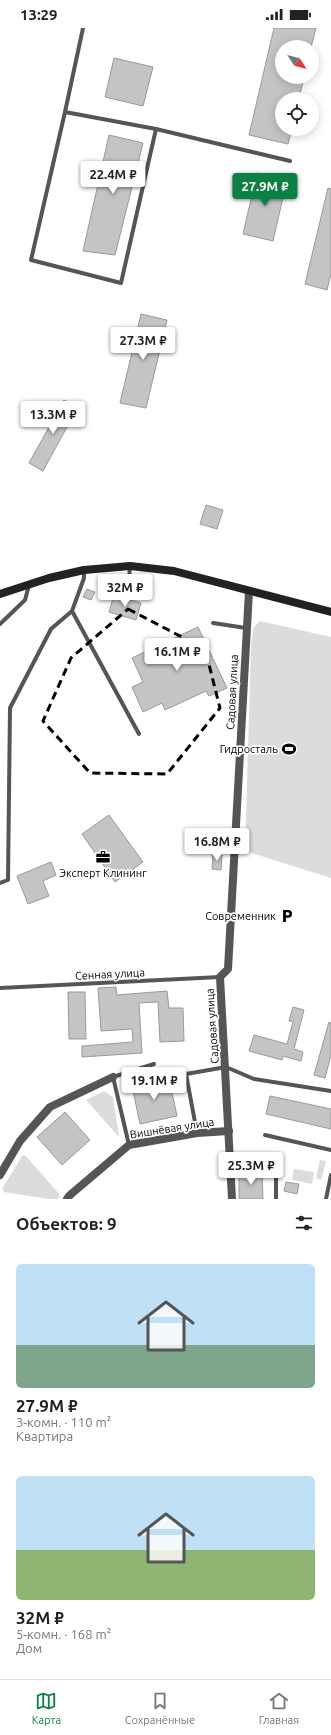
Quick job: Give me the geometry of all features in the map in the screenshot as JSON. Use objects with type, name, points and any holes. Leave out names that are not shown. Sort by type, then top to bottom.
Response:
[{"type":"main road","points":[[0,594],[84,570],[130,566],[174,571],[331,612]]},
{"type":"street","name":"Садовая улица","points":[[232,1199],[220,977],[228,969],[248,633],[249,590]]},
{"type":"street","points":[[0,1175],[20,1141],[50,1107],[113,1077]]},
{"type":"street","name":"Вишнёвая улица","points":[[67,1199],[130,1145],[196,1133],[229,1131]]},
{"type":"lane","points":[[83,28],[31,260],[121,283],[156,129]]},
{"type":"lane","points":[[65,112],[156,129],[290,161]]},
{"type":"lane","points":[[128,593],[130,566]]},
{"type":"lane","points":[[0,883],[8,880],[10,708],[51,629],[72,611],[84,578],[84,570]]},
{"type":"lane","points":[[0,624],[25,600],[29,585]]},
{"type":"lane","points":[[72,611],[140,734]]},
{"type":"lane","points":[[213,623],[248,633]]},
{"type":"lane","name":"Сенная улица","points":[[0,988],[220,977]]},
{"type":"lane","points":[[130,1145],[113,1077],[154,1064]]},
{"type":"lane","points":[[196,1133],[186,1074],[226,1067],[254,1080],[331,1091]]},
{"type":"lane","points":[[265,1135],[331,1150]]},
{"type":"lane","points":[[276,1171],[276,1199]]},
{"type":"lane","points":[[326,1199],[331,1175]]},
{"type":"highlighted area","points":[[128,609],[205,649],[220,708],[167,774],[90,773],[43,721],[71,658]]},
{"type":"shaded area","name":"Гидросталь","points":[[260,621],[331,637],[331,878],[245,851],[251,647],[253,628]]},
{"type":"shaded area","points":[[104,1091],[113,1097],[119,1137],[86,1100]]},
{"type":"shaded area","points":[[25,1155],[60,1195],[58,1199],[48,1199],[4,1192],[2,1189],[22,1156]]},
{"type":"shaded area","points":[[243,1160],[257,1160],[257,1169],[243,1168]]},
{"type":"shaded area","points":[[320,1160],[326,1161],[321,1180],[316,1178]]},
{"type":"shaded area","points":[[294,1169],[314,1172],[312,1184],[292,1180]]},
{"type":"building","points":[[274,28],[316,28],[313,40],[275,40],[275,84],[302,84],[301,92],[275,92],[275,136],[290,136],[288,144],[249,135]]},
{"type":"building","points":[[114,58],[153,67],[143,106],[105,97]]},
{"type":"building","points":[[109,135],[143,143],[115,255],[83,251]]},
{"type":"building","points":[[257,173],[287,180],[273,241],[243,234]]},
{"type":"building","points":[[328,188],[331,189],[331,274],[327,290],[305,284]]},
{"type":"building","points":[[141,314],[167,320],[146,408],[120,403]]},
{"type":"building","points":[[64,400],[78,407],[43,471],[29,463]]},
{"type":"building","points":[[206,505],[223,510],[217,529],[200,524]]},
{"type":"building","points":[[87,589],[95,592],[91,600],[83,597]]},
{"type":"building","points":[[114,595],[141,603],[136,620],[109,612]]},
{"type":"building","points":[[198,627],[227,688],[209,696],[206,691],[165,710],[162,703],[143,712],[132,687],[143,682],[132,658]]},
{"type":"building","points":[[109,815],[143,862],[115,882],[82,834]]},
{"type":"building","points":[[213,854],[222,855],[221,870],[212,869]]},
{"type":"building","points":[[51,862],[56,875],[43,881],[49,896],[28,904],[17,876]]},
{"type":"building","points":[[116,987],[117,995],[167,991],[169,1008],[183,1008],[184,1041],[160,1042],[158,1002],[139,1003],[142,1053],[82,1057],[82,1046],[133,1042],[132,1029],[101,1031],[98,988]]},
{"type":"building","points":[[68,992],[85,992],[86,1039],[69,1039]]},
{"type":"building","points":[[293,1007],[304,1010],[294,1049],[303,1052],[301,1061],[283,1056],[282,1060],[249,1051],[254,1035],[287,1044],[293,1022],[289,1021]]},
{"type":"building","points":[[329,1022],[331,1023],[331,1055],[325,1078],[314,1075]]},
{"type":"building","points":[[169,1078],[177,1116],[140,1124],[132,1086]]},
{"type":"building","points":[[270,1096],[331,1109],[331,1129],[266,1114]]},
{"type":"building","points":[[65,1112],[90,1140],[62,1165],[37,1137]]},
{"type":"building","points":[[239,1173],[262,1173],[263,1199],[239,1199]]},
{"type":"building","points":[[286,1182],[299,1184],[297,1194],[284,1191]]},
{"type":"place","name":"Гидросталь","points":[[289,749]]},
{"type":"place","name":"Эксперт Клининг","points":[[103,857]]},
{"type":"place","name":"Современник","points":[[287,916]]}]
